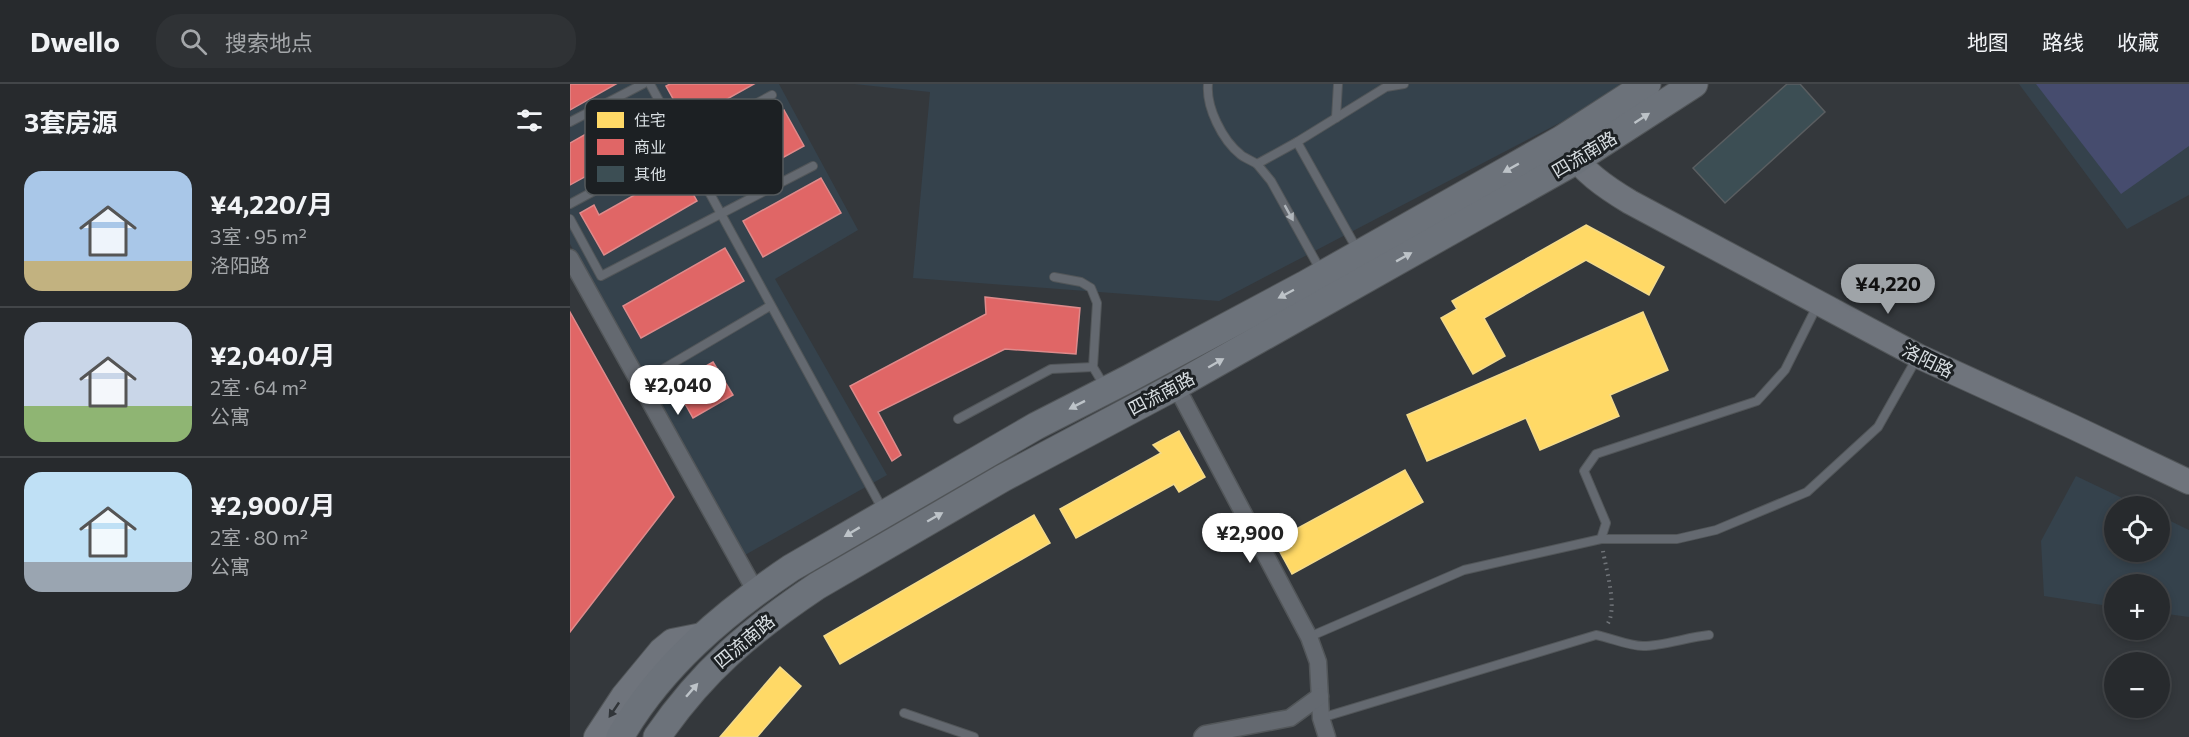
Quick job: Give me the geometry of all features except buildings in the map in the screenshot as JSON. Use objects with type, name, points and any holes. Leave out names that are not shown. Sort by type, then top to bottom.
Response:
[{"type":"main road","name":"四流南路","points":[[1569,150],[1647,84]]},
{"type":"main road","name":"四流南路","points":[[657,737],[682,701],[720,659],[788,606],[826,580],[993,484],[1176,386],[1329,285],[1569,150],[1694,84]]},
{"type":"main road","name":"四流南路","points":[[620,737],[659,681],[702,635],[756,592],[885,513],[1036,426],[1329,285]]},
{"type":"street","name":"洛阳路","points":[[1569,150],[1603,185],[1630,202],[1918,356],[2189,482]]},
{"type":"street","points":[[570,258],[756,592]]},
{"type":"street","points":[[1176,386],[1309,637],[1318,662],[1321,718],[1327,737]]},
{"type":"street","points":[[596,737],[623,696],[661,650],[672,641],[702,635]]},
{"type":"street","points":[[1202,737],[1205,734],[1290,718],[1320,696]]},
{"type":"lane","points":[[614,99],[643,84]]},
{"type":"lane","points":[[650,84],[658,99]]},
{"type":"lane","points":[[1208,84],[1216,125],[1240,154],[1257,164],[1271,181],[1329,285]]},
{"type":"lane","points":[[1336,118],[1338,84]]},
{"type":"lane","points":[[1257,164],[1386,87],[1404,84]]},
{"type":"lane","points":[[764,99],[772,95]]},
{"type":"lane","points":[[570,122],[585,114]]},
{"type":"lane","points":[[1297,142],[1366,264]]},
{"type":"lane","points":[[783,182],[813,166]]},
{"type":"lane","points":[[570,204],[587,195]]},
{"type":"lane","points":[[711,195],[885,513]]},
{"type":"lane","points":[[570,219],[601,276],[757,195]]},
{"type":"lane","points":[[1054,277],[1081,282],[1091,288],[1097,303],[1093,367],[1107,390]]},
{"type":"lane","points":[[1601,539],[1606,523],[1584,471],[1596,454],[1757,401],[1785,370],[1819,303]]},
{"type":"lane","points":[[663,369],[770,306]]},
{"type":"lane","points":[[1309,637],[1464,570],[1601,539],[1677,538],[1716,530],[1807,492],[1878,427],[1918,356]]},
{"type":"lane","points":[[958,419],[1051,369],[1093,367]]},
{"type":"lane","points":[[1321,718],[1596,635],[1639,646],[1650,646],[1688,637],[1709,635]]},
{"type":"lane","points":[[904,713],[974,737]]},
{"type":"path","points":[[1596,635],[1609,622],[1612,603],[1601,539]]},
{"type":"shaded area","points":[[570,84],[779,84],[858,230],[775,279],[887,475],[745,555],[570,244]]},
{"type":"shaded area","points":[[854,84],[1620,84],[1596,104],[1219,301],[913,278],[930,92]]},
{"type":"shaded area","points":[[2019,84],[2189,84],[2189,195],[2127,229]]},
{"type":"shaded area","points":[[2036,84],[2189,84],[2189,146],[2121,194]]},
{"type":"shaded area","points":[[2076,476],[2118,496],[2104,496],[2104,562],[2170,562],[2170,521],[2189,530],[2189,617],[2170,614],[2170,574],[2104,574],[2104,605],[2044,596],[2041,541]]}]
